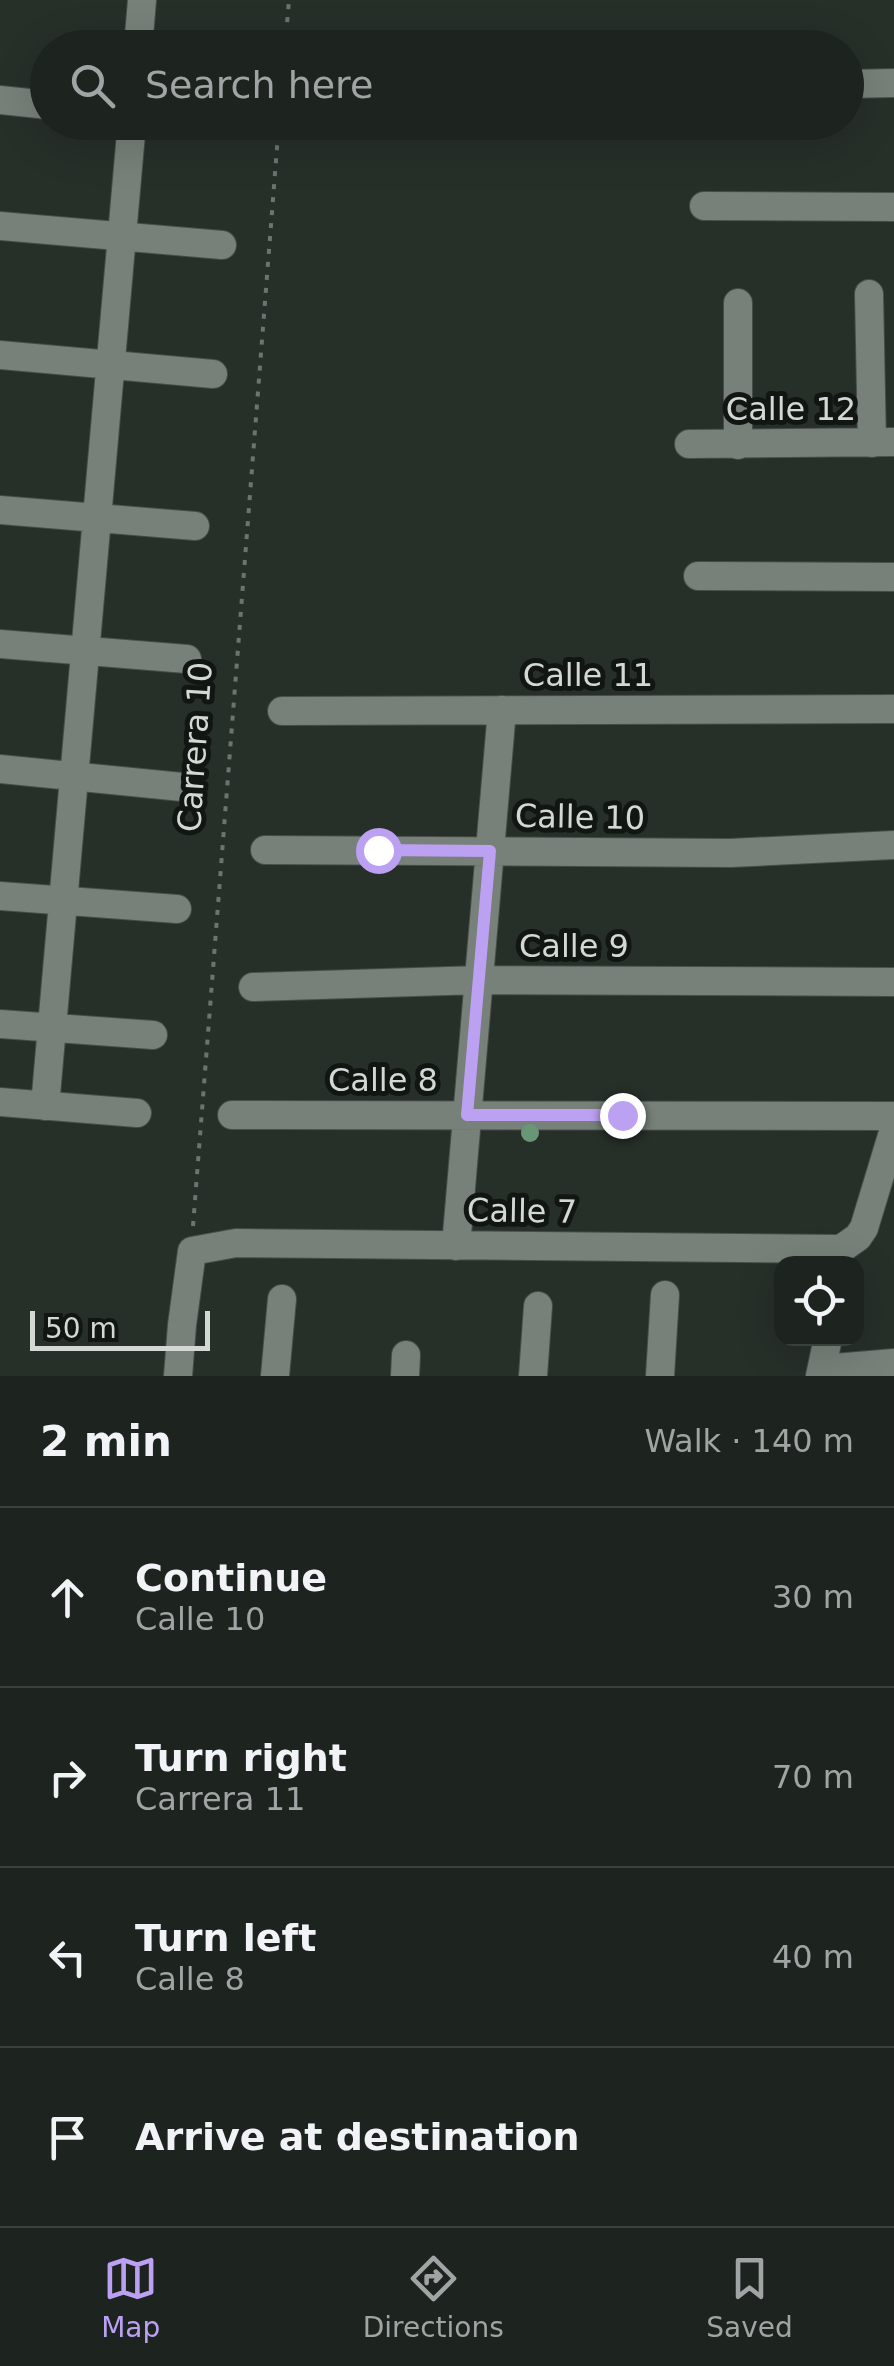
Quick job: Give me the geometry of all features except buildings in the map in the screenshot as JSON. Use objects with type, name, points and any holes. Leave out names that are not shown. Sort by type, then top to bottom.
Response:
[{"type":"street","points":[[140,30],[142,0]]},
{"type":"street","points":[[864,84],[894,83]]},
{"type":"street","points":[[0,100],[30,102]]},
{"type":"street","points":[[45,1106],[130,140]]},
{"type":"street","points":[[704,206],[894,206]]},
{"type":"street","points":[[0,226],[222,244]]},
{"type":"street","points":[[869,294],[883,443]]},
{"type":"street","points":[[738,303],[738,445]]},
{"type":"street","points":[[0,355],[214,374]]},
{"type":"street","name":"Calle 12","points":[[689,444],[883,443]]},
{"type":"street","points":[[0,510],[196,526]]},
{"type":"street","points":[[698,576],[894,577]]},
{"type":"street","points":[[0,644],[187,659]]},
{"type":"street","name":"Calle 11","points":[[282,711],[894,709]]},
{"type":"street","points":[[456,1246],[502,710]]},
{"type":"street","points":[[0,769],[182,786]]},
{"type":"street","name":"Calle 10","points":[[265,850],[731,853],[894,845]]},
{"type":"street","points":[[0,896],[177,909]]},
{"type":"street","name":"Calle 9","points":[[253,987],[480,980],[894,982]]},
{"type":"street","points":[[0,1024],[153,1036]]},
{"type":"street","points":[[0,1102],[138,1114]]},
{"type":"street","name":"Calle 8","points":[[232,1115],[894,1116]]},
{"type":"street","points":[[884,1192],[894,1130]]},
{"type":"street","name":"Calle 7","points":[[192,1251],[236,1243],[841,1249],[864,1228],[884,1192]]},
{"type":"street","points":[[178,1376],[192,1251]]},
{"type":"street","points":[[660,1376],[666,1295]]},
{"type":"street","points":[[275,1376],[282,1299]]},
{"type":"street","points":[[532,1376],[538,1306]]},
{"type":"street","points":[[826,1346],[821,1372],[894,1363]]},
{"type":"path","points":[[286,30],[289,0]]},
{"type":"path","name":"Carrera 10","points":[[192,1251],[278,140]]},
{"type":"route","points":[[378,850],[490,851],[467,1115],[622,1115]]}]
